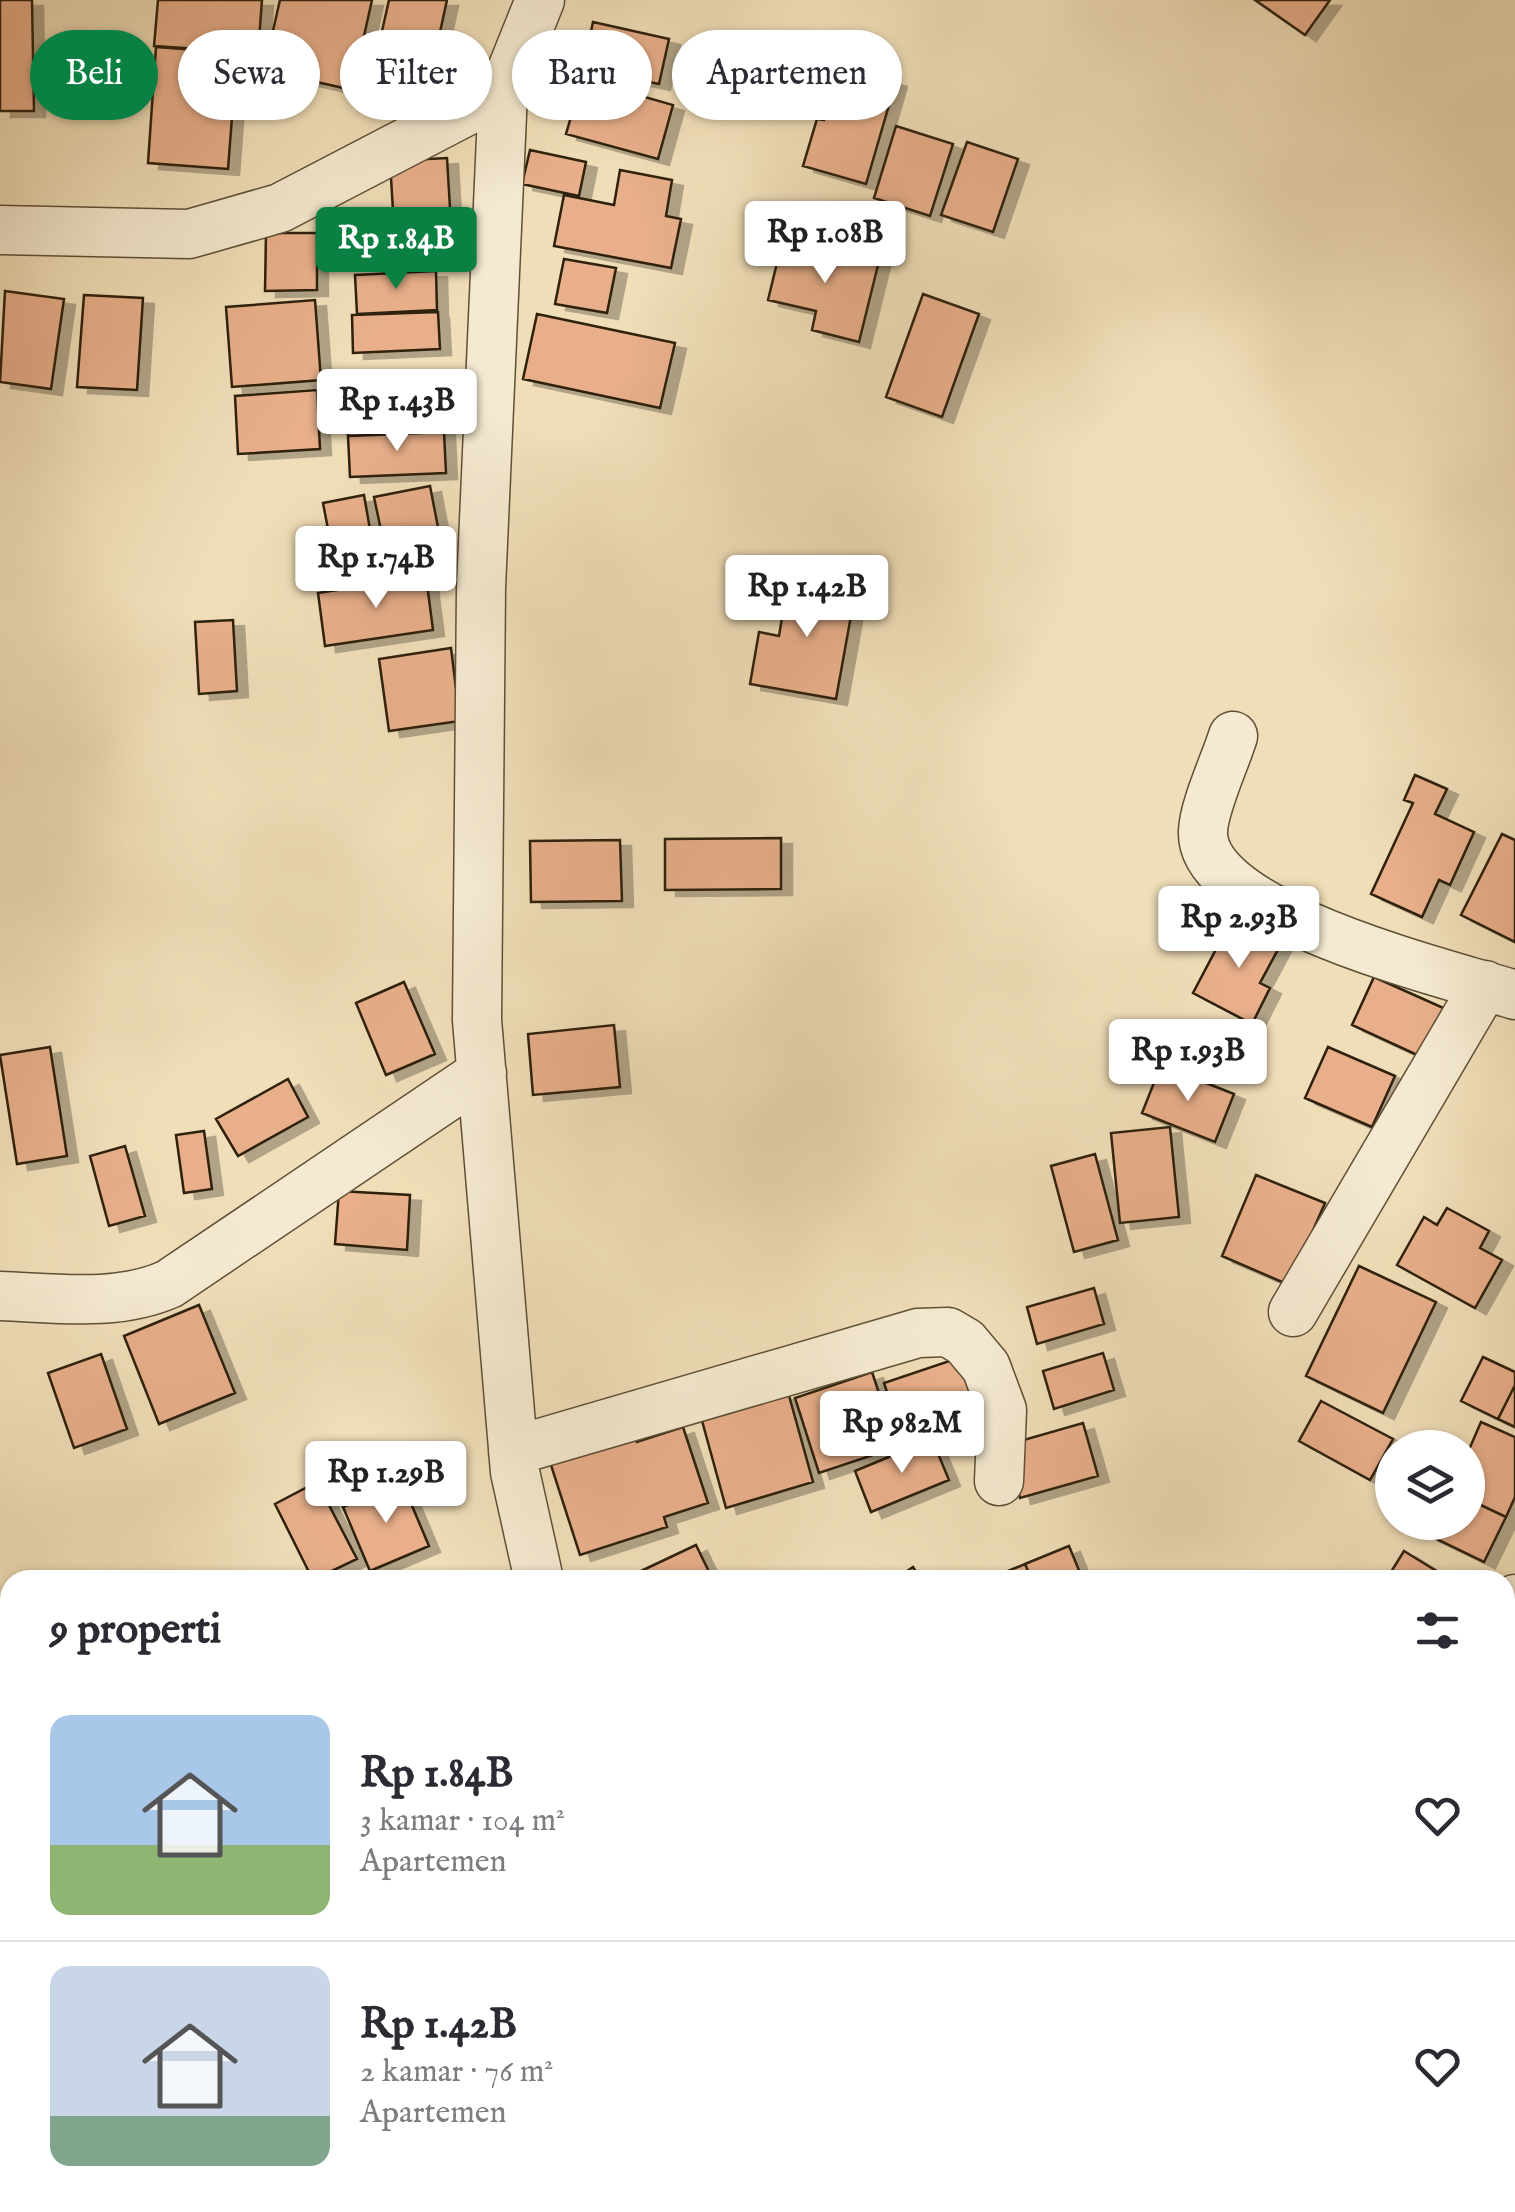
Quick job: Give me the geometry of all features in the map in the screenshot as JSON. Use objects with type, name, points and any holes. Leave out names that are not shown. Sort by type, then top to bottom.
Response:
[{"type":"street","points":[[537,1570],[513,1451],[477,1020],[481,588],[503,92],[540,0]]},
{"type":"street","points":[[0,230],[189,234],[280,208],[503,92]]},
{"type":"street","points":[[1233,736],[1203,832],[1210,862],[1242,893],[1324,934],[1500,990],[1293,1312]]},
{"type":"street","points":[[0,1296],[108,1299],[148,1294],[169,1284],[482,1073]]},
{"type":"street","points":[[513,1451],[918,1333],[948,1332],[965,1342],[986,1367],[1002,1410],[999,1480]]},
{"type":"building","points":[[0,0],[32,0],[30,111],[0,111]]},
{"type":"building","points":[[158,0],[262,0],[260,30],[178,30],[178,48],[158,46]]},
{"type":"building","points":[[280,0],[372,0],[365,30],[340,30],[340,87],[320,83],[320,30],[273,30]]},
{"type":"building","points":[[389,0],[447,0],[440,30],[382,30]]},
{"type":"building","points":[[1255,0],[1330,0],[1305,35]]},
{"type":"building","points":[[593,22],[629,30],[591,30]]},
{"type":"building","points":[[652,35],[669,39],[659,84],[652,83]]},
{"type":"building","points":[[158,47],[178,49],[178,120],[232,120],[228,169],[148,163],[151,120],[158,120]]},
{"type":"building","points":[[652,99],[672,105],[658,159],[566,134],[570,120],[652,120]]},
{"type":"building","points":[[817,120],[885,120],[866,184],[803,166]]},
{"type":"building","points":[[896,126],[953,144],[930,216],[874,198]]},
{"type":"building","points":[[967,142],[1018,159],[993,232],[941,215]]},
{"type":"building","points":[[530,150],[586,162],[579,196],[522,184]]},
{"type":"building","points":[[447,158],[450,208],[393,211],[390,161]]},
{"type":"building","points":[[620,170],[672,180],[666,216],[681,219],[671,268],[554,246],[564,195],[614,205]]},
{"type":"building","points":[[453,210],[455,259],[361,265],[358,216]]},
{"type":"building","points":[[266,233],[317,233],[317,290],[265,291]]},
{"type":"building","points":[[783,238],[879,261],[859,342],[812,330],[816,311],[768,300]]},
{"type":"building","points":[[564,259],[616,268],[607,313],[555,304]]},
{"type":"building","points":[[436,271],[437,310],[357,314],[355,275]]},
{"type":"building","points":[[5,291],[64,299],[51,389],[0,382]]},
{"type":"building","points":[[923,294],[979,314],[942,417],[886,397]]},
{"type":"building","points":[[84,295],[143,298],[137,390],[77,387]]},
{"type":"building","points":[[315,300],[321,380],[232,387],[226,307]]},
{"type":"building","points":[[438,312],[440,349],[353,353],[352,315]]},
{"type":"building","points":[[537,314],[675,343],[660,408],[523,379]]},
{"type":"building","points":[[442,381],[444,432],[348,436],[346,386]]},
{"type":"building","points":[[317,390],[320,449],[238,454],[235,396]]},
{"type":"building","points":[[444,432],[446,473],[350,477],[348,436]]},
{"type":"building","points":[[430,486],[442,548],[387,559],[374,497]]},
{"type":"building","points":[[364,495],[375,558],[335,566],[323,503]]},
{"type":"building","points":[[426,576],[433,630],[325,646],[318,593]]},
{"type":"building","points":[[789,576],[856,588],[836,699],[750,684],[759,632],[779,636]]},
{"type":"building","points":[[233,620],[237,691],[199,694],[195,622]]},
{"type":"building","points":[[451,648],[460,721],[389,731],[379,659]]},
{"type":"building","points":[[1415,775],[1447,789],[1435,814],[1474,832],[1450,885],[1439,880],[1422,917],[1371,894],[1413,803],[1404,800]]},
{"type":"building","points":[[1502,834],[1515,840],[1515,942],[1461,915]]},
{"type":"building","points":[[781,838],[781,889],[665,890],[665,839]]},
{"type":"building","points":[[620,840],[622,901],[531,902],[530,841]]},
{"type":"building","points":[[1233,917],[1282,942],[1260,983],[1270,988],[1252,1024],[1193,993]]},
{"type":"building","points":[[1374,977],[1450,1011],[1428,1060],[1352,1025]]},
{"type":"building","points":[[404,982],[435,1054],[386,1075],[356,1003]]},
{"type":"building","points":[[614,1025],[620,1087],[533,1095],[528,1034]]},
{"type":"building","points":[[50,1047],[67,1156],[17,1164],[0,1055]]},
{"type":"building","points":[[1328,1047],[1395,1076],[1372,1127],[1305,1098]]},
{"type":"building","points":[[1161,1065],[1234,1094],[1215,1142],[1142,1113]]},
{"type":"building","points":[[288,1079],[308,1117],[238,1156],[216,1119]]},
{"type":"building","points":[[1170,1127],[1179,1217],[1120,1223],[1111,1133]]},
{"type":"building","points":[[204,1131],[212,1189],[184,1193],[176,1135]]},
{"type":"building","points":[[125,1146],[145,1216],[109,1226],[90,1156]]},
{"type":"building","points":[[1095,1154],[1118,1240],[1074,1252],[1051,1166]]},
{"type":"building","points":[[1256,1175],[1325,1203],[1289,1285],[1222,1256]]},
{"type":"building","points":[[339,1191],[410,1195],[407,1250],[335,1244]]},
{"type":"building","points":[[1447,1208],[1489,1231],[1480,1248],[1502,1260],[1475,1308],[1397,1265],[1424,1217],[1437,1225]]},
{"type":"building","points":[[1359,1266],[1436,1302],[1383,1413],[1306,1376]]},
{"type":"building","points":[[1094,1288],[1104,1324],[1037,1344],[1027,1307]]},
{"type":"building","points":[[199,1305],[235,1393],[159,1424],[124,1336]]},
{"type":"building","points":[[1103,1353],[1114,1390],[1054,1409],[1043,1371]]},
{"type":"building","points":[[101,1354],[127,1429],[74,1448],[48,1373]]},
{"type":"building","points":[[967,1355],[988,1416],[904,1444],[884,1383]]},
{"type":"building","points":[[1483,1357],[1515,1372],[1515,1385],[1498,1419],[1461,1401]]},
{"type":"building","points":[[872,1372],[897,1447],[819,1473],[795,1398]]},
{"type":"building","points":[[1515,1385],[1515,1427],[1498,1419]]},
{"type":"building","points":[[788,1392],[813,1482],[726,1508],[701,1417]]},
{"type":"building","points":[[1321,1401],[1376,1430],[1375,1471],[1370,1480],[1299,1441]]},
{"type":"building","points":[[1481,1422],[1515,1437],[1515,1497],[1506,1517],[1485,1507],[1485,1430],[1478,1430]]},
{"type":"building","points":[[1083,1423],[1098,1476],[1020,1498],[1006,1445]]},
{"type":"building","points":[[683,1427],[708,1503],[664,1517],[667,1527],[580,1555],[550,1462],[635,1434],[637,1442]]},
{"type":"building","points":[[932,1439],[949,1480],[871,1512],[855,1471]]},
{"type":"building","points":[[317,1482],[357,1559],[334,1570],[308,1570],[275,1504]]},
{"type":"building","points":[[402,1482],[429,1546],[370,1570],[343,1507]]},
{"type":"building","points":[[1485,1507],[1506,1517],[1484,1562],[1438,1540],[1485,1540]]},
{"type":"building","points":[[696,1545],[708,1570],[643,1570]]},
{"type":"building","points":[[1069,1546],[1079,1570],[1028,1570],[1025,1564]]},
{"type":"building","points":[[1404,1551],[1435,1570],[1392,1570]]}]
